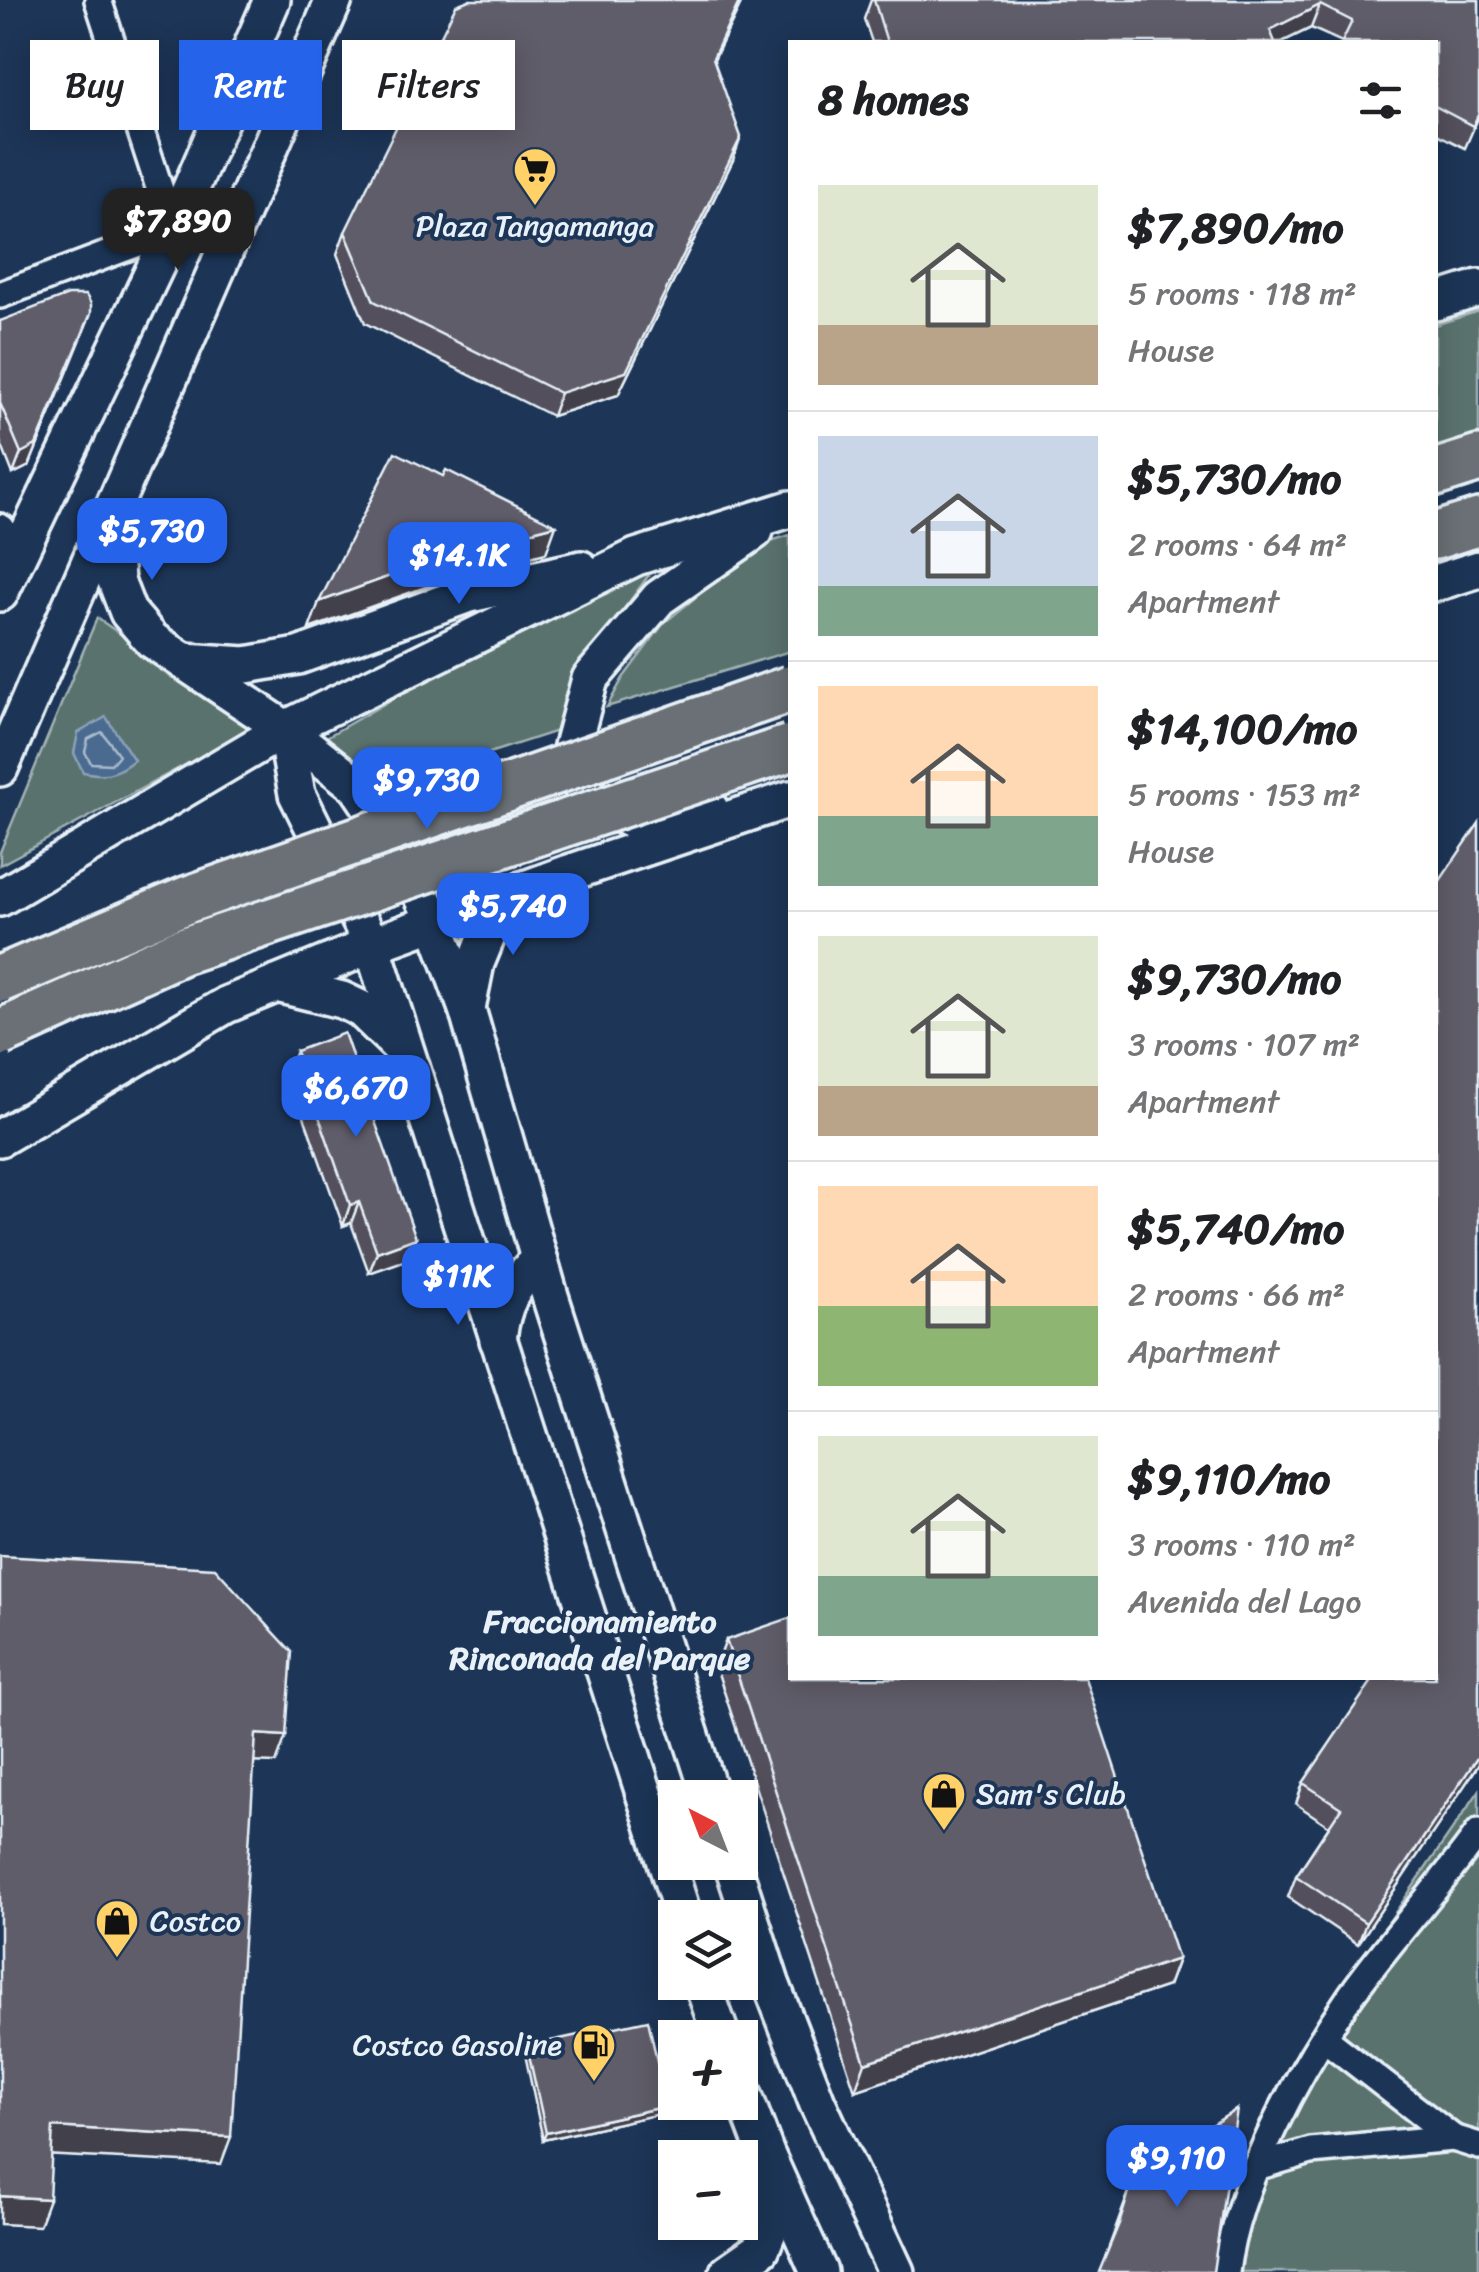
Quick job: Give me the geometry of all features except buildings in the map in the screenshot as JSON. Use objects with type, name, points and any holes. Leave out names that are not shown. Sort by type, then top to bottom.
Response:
[{"type":"highway","points":[[1438,472],[1479,459]]},
{"type":"highway","points":[[1438,535],[1479,522]]},
{"type":"highway","points":[[0,979],[189,899],[788,690]]},
{"type":"highway","points":[[0,1033],[182,952],[788,749]]},
{"type":"main road","points":[[6,578],[173,230],[272,0]]},
{"type":"main road","points":[[0,768],[334,0]]},
{"type":"main road","points":[[173,230],[220,264]]},
{"type":"main road","points":[[1438,301],[1479,288]]},
{"type":"main road","points":[[184,662],[246,665],[298,656],[466,595],[636,557],[787,509]]},
{"type":"main road","points":[[787,509],[659,598],[590,679],[570,754],[576,778],[593,802],[631,820],[788,799]]},
{"type":"main road","points":[[111,512],[116,581],[128,612],[152,640],[284,729],[356,786],[402,853],[435,922],[467,1008],[539,1259],[705,1780]]},
{"type":"main road","points":[[0,898],[284,729],[636,557]]},
{"type":"main road","points":[[1438,582],[1479,568]]},
{"type":"main road","points":[[284,729],[297,794],[372,945],[678,1900]]},
{"type":"main road","points":[[0,1138],[226,1005],[521,890],[788,800]]},
{"type":"main road","points":[[467,1008],[476,963],[490,929],[521,890]]},
{"type":"main road","points":[[277,984],[362,1009],[406,1053]]},
{"type":"main road","points":[[497,1343],[500,1314],[511,1291],[539,1259]]},
{"type":"main road","points":[[738,1880],[770,1983],[816,2102],[896,2272]]},
{"type":"main road","points":[[753,2120],[819,2272]]},
{"type":"main road","points":[[728,2272],[761,2249],[768,2232],[762,2209],[766,2154]]},
{"type":"street","points":[[0,296],[173,230],[98,0]]},
{"type":"street","points":[[0,530],[6,578]]},
{"type":"street","points":[[1226,2272],[1228,2254],[1256,2167],[1324,2038],[1352,1994],[1479,1832]]},
{"type":"street","points":[[1324,2038],[1453,2138],[1479,2146]]},
{"type":"street","points":[[1256,2167],[1312,2152],[1453,2138]]},
{"type":"green space","points":[[1479,311],[1479,434],[1438,448],[1438,324]]},
{"type":"green space","points":[[788,536],[788,652],[607,707],[623,678],[664,623],[761,544]]},
{"type":"green space","points":[[654,568],[586,661],[557,731],[372,791],[323,739],[479,649]]},
{"type":"green space","points":[[97,618],[255,727],[0,865],[0,852]]},
{"type":"green space","points":[[1479,1791],[1479,2272],[1221,2272],[1359,1965]]},
{"type":"water","points":[[106,717],[134,760],[110,773],[83,772],[74,753],[78,733]]},
{"type":"place","name":"Plaza Tangamanga","points":[[535,207]]},
{"type":"place","name":"Sam's Club","points":[[944,1832]]},
{"type":"place","name":"Costco","points":[[117,1959]]},
{"type":"place","name":"Costco Gasoline","points":[[594,2083]]},
{"type":"district","name":"Fraccionamiento Rinconada del Parque","points":[[600,1640]]}]
